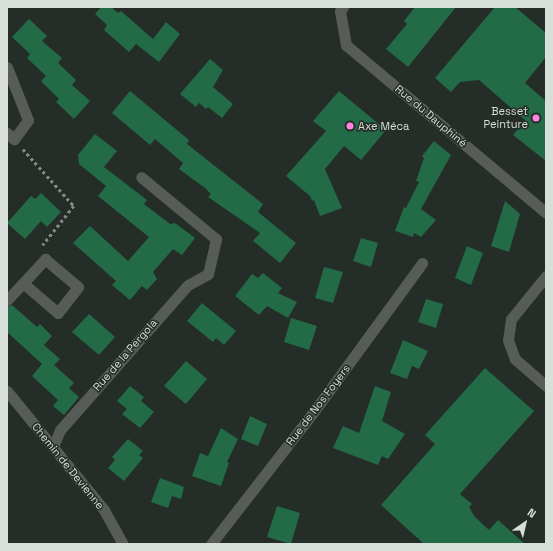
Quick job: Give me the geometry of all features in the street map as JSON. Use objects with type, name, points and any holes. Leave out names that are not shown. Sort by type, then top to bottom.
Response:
[{"type":"street","name":"Rue du Dauphiné","points":[[343,7],[340,11],[346,45],[546,213]]},
{"type":"street","points":[[7,67],[28,120],[10,136]]},
{"type":"street","name":"Rue de la Pergola","points":[[53,446],[60,430],[188,284],[208,274],[216,239],[141,177]]},
{"type":"street","points":[[7,300],[45,259],[78,287],[58,312],[23,283]]},
{"type":"street","name":"Rue de Nos Foyers","points":[[211,544],[312,414],[422,263]]},
{"type":"street","points":[[546,276],[510,318],[508,340],[515,359],[546,386]]},
{"type":"street","name":"Chemin de Devienne","points":[[7,391],[104,510],[123,544]]},
{"type":"path","points":[[10,136],[74,206],[42,246],[45,259]]},
{"type":"building","points":[[101,7],[111,7],[118,13],[121,11],[153,39],[166,22],[180,34],[159,62],[136,44],[129,52],[104,30],[107,25],[95,14]]},
{"type":"building","points":[[415,7],[456,7],[408,67],[386,49],[407,24],[404,21]]},
{"type":"building","points":[[495,7],[515,7],[546,33],[546,57],[525,83],[546,101],[546,161],[513,135],[525,120],[479,80],[460,82],[451,92],[435,78]]},
{"type":"building","points":[[29,19],[47,36],[42,41],[62,58],[58,63],[76,80],[72,85],[90,101],[74,119],[56,102],[59,99],[41,81],[46,76],[27,58],[30,54],[12,37]]},
{"type":"building","points":[[210,59],[223,70],[213,87],[233,104],[222,118],[208,107],[206,109],[199,103],[196,107],[180,94]]},
{"type":"building","points":[[130,91],[189,140],[187,144],[263,204],[258,212],[296,243],[280,263],[253,241],[260,233],[208,197],[211,194],[205,188],[179,169],[183,163],[155,139],[150,145],[112,113]]},
{"type":"building","points":[[339,91],[386,130],[361,160],[344,146],[325,169],[342,208],[320,216],[314,200],[312,201],[310,196],[286,176],[326,131],[313,121]]},
{"type":"building","points":[[95,134],[117,151],[104,167],[147,200],[144,204],[170,224],[175,223],[195,238],[182,255],[173,249],[153,272],[157,279],[147,290],[142,286],[130,300],[112,285],[116,281],[73,243],[90,226],[128,261],[149,237],[98,196],[106,186],[79,164],[78,155]]},
{"type":"building","points":[[434,141],[451,155],[421,209],[436,220],[421,237],[414,233],[413,237],[395,231],[404,207],[406,208],[419,182],[416,181],[424,158],[422,156]]},
{"type":"building","points":[[41,193],[61,212],[47,227],[41,221],[25,239],[7,223],[31,196],[35,199]]},
{"type":"building","points":[[505,201],[520,214],[509,252],[491,246]]},
{"type":"building","points":[[361,238],[378,243],[371,267],[353,261]]},
{"type":"building","points":[[467,246],[483,253],[471,285],[455,278]]},
{"type":"building","points":[[324,267],[343,272],[333,303],[315,298]]},
{"type":"building","points":[[263,273],[282,288],[278,293],[297,302],[288,318],[267,306],[259,315],[235,296],[252,274],[258,278]]},
{"type":"building","points":[[426,299],[443,304],[436,328],[418,322]]},
{"type":"building","points":[[202,303],[236,331],[224,345],[216,338],[213,342],[187,321]]},
{"type":"building","points":[[12,305],[37,327],[40,324],[52,336],[44,345],[60,359],[54,365],[74,383],[69,388],[79,397],[64,415],[53,406],[58,400],[32,376],[42,364],[7,332],[7,307]]},
{"type":"building","points":[[89,314],[115,337],[99,355],[72,332]]},
{"type":"building","points":[[291,318],[317,326],[309,350],[284,342]]},
{"type":"building","points":[[403,340],[428,351],[419,369],[412,366],[407,379],[390,373]]},
{"type":"building","points":[[186,361],[207,379],[186,404],[164,386]]},
{"type":"building","points":[[485,368],[534,411],[460,494],[472,504],[469,507],[475,517],[489,530],[498,520],[525,544],[424,544],[381,505],[435,444],[425,435]]},
{"type":"building","points":[[130,386],[144,397],[141,401],[154,412],[140,428],[122,414],[127,409],[117,401]]},
{"type":"building","points":[[375,386],[391,392],[382,421],[405,434],[388,459],[382,456],[378,465],[333,448],[343,426],[359,433]]},
{"type":"building","points":[[250,416],[267,424],[258,446],[241,439]]},
{"type":"building","points":[[221,428],[238,439],[227,462],[229,463],[221,486],[192,476],[200,453],[208,456]]},
{"type":"building","points":[[128,439],[143,451],[139,455],[143,458],[124,481],[108,468],[115,460],[112,457]]},
{"type":"building","points":[[160,478],[184,487],[181,499],[172,496],[168,508],[151,502]]},
{"type":"building","points":[[277,506],[300,513],[291,544],[267,537]]},
{"type":"place","name":"Besset Peinture","points":[[536,118]]},
{"type":"place","name":"Axe Méca","points":[[350,126]]}]
